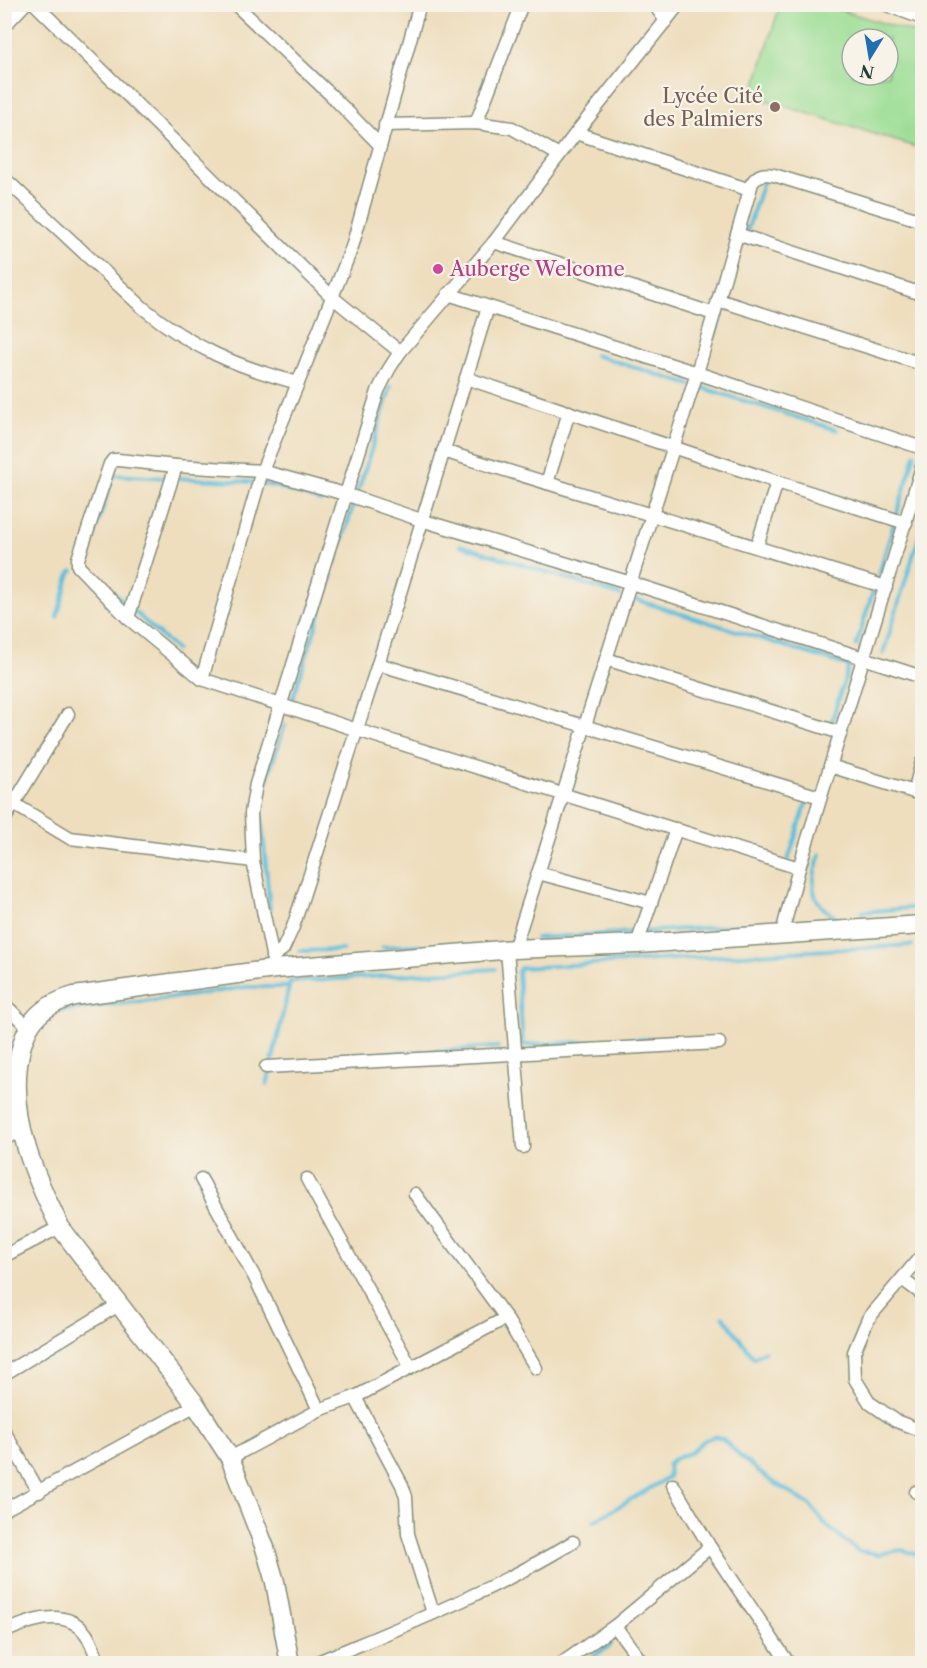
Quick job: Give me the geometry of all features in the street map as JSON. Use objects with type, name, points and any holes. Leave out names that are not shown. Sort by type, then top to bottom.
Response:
[{"type":"main road","points":[[290,1664],[279,1600],[268,1559],[230,1458],[196,1405],[60,1227],[33,1169],[22,1130],[17,1099],[17,1074],[20,1049],[28,1027],[42,1010],[58,1001],[74,996],[274,963],[637,944],[922,925]]},
{"type":"street","points":[[4,26],[25,4]]},
{"type":"street","points":[[35,4],[332,297],[400,352]]},
{"type":"street","points":[[235,4],[380,145]]},
{"type":"street","points":[[202,679],[262,471],[352,247],[420,4]]},
{"type":"street","points":[[476,123],[522,4]]},
{"type":"street","points":[[654,4],[666,21]]},
{"type":"street","points":[[274,963],[253,861],[252,803],[280,704],[378,391],[400,352],[494,242],[576,133],[679,4]]},
{"type":"street","points":[[889,5],[922,18]]},
{"type":"street","points":[[385,125],[476,123],[512,128],[559,155]]},
{"type":"street","points":[[576,133],[750,190]]},
{"type":"street","points":[[523,1147],[515,1054],[510,949],[538,873],[631,584],[697,373],[750,190],[756,177],[768,174],[922,221]]},
{"type":"street","points":[[4,178],[165,326],[217,356],[242,367],[298,383]]},
{"type":"street","points":[[737,234],[922,294]]},
{"type":"street","points":[[494,242],[714,314]]},
{"type":"street","points":[[448,294],[697,373],[922,448]]},
{"type":"street","points":[[718,300],[922,364]]},
{"type":"street","points":[[274,963],[293,927],[378,664],[488,307]]},
{"type":"street","points":[[466,378],[906,523]]},
{"type":"street","points":[[547,483],[569,412]]},
{"type":"street","points":[[443,451],[886,587]]},
{"type":"street","points":[[799,868],[357,730],[202,679],[128,618],[80,570],[78,560],[110,464],[113,460],[262,471],[345,494],[421,520],[922,677]]},
{"type":"street","points":[[128,618],[176,466]]},
{"type":"street","points":[[782,933],[820,797],[865,659],[922,467]]},
{"type":"street","points":[[757,546],[777,482]]},
{"type":"street","points":[[606,659],[841,733]]},
{"type":"street","points":[[378,664],[820,797]]},
{"type":"street","points":[[4,820],[68,714]]},
{"type":"street","points":[[831,766],[918,790],[922,762]]},
{"type":"street","points":[[14,804],[70,838],[253,861]]},
{"type":"street","points":[[637,944],[676,829]]},
{"type":"street","points":[[538,873],[651,903]]},
{"type":"street","points":[[4,1004],[28,1027]]},
{"type":"street","points":[[266,1067],[719,1043]]},
{"type":"street","points":[[4,1139],[22,1130]]},
{"type":"street","points":[[201,1179],[255,1278],[320,1410]]},
{"type":"street","points":[[307,1179],[410,1366]]},
{"type":"street","points":[[415,1194],[506,1318],[536,1368]]},
{"type":"street","points":[[4,1256],[60,1227]]},
{"type":"street","points":[[922,1255],[868,1319],[854,1352],[855,1379],[870,1403],[896,1421],[922,1431]]},
{"type":"street","points":[[902,1279],[922,1294]]},
{"type":"street","points":[[4,1374],[120,1304]]},
{"type":"street","points":[[230,1458],[320,1410],[354,1396],[506,1318]]},
{"type":"street","points":[[354,1396],[402,1485],[406,1497],[408,1534],[433,1614]]},
{"type":"street","points":[[4,1510],[196,1405]]},
{"type":"street","points":[[4,1431],[39,1492]]},
{"type":"street","points":[[673,1485],[710,1547],[789,1664]]},
{"type":"street","points":[[313,1664],[433,1614],[531,1566],[573,1542]]},
{"type":"street","points":[[561,1664],[615,1626],[710,1547]]},
{"type":"street","points":[[4,1632],[41,1618],[58,1618],[74,1624],[85,1634],[100,1664]]},
{"type":"street","points":[[615,1626],[643,1664]]},
{"type":"green space","points":[[780,5],[824,5],[896,27],[840,27],[840,87],[900,87],[900,28],[922,35],[922,149],[752,96]]},
{"type":"waterway","points":[[743,243],[764,179]]},
{"type":"waterway","points":[[714,338],[735,272]]},
{"type":"waterway","points":[[595,355],[691,385]]},
{"type":"waterway","points":[[357,495],[391,386]]},
{"type":"waterway","points":[[700,387],[837,430]]},
{"type":"waterway","points":[[920,439],[922,432]]},
{"type":"waterway","points":[[879,573],[915,454]]},
{"type":"waterway","points":[[128,605],[85,565],[113,475],[167,478]]},
{"type":"waterway","points":[[175,478],[253,482],[278,487],[321,501]]},
{"type":"waterway","points":[[335,564],[353,506]]},
{"type":"waterway","points":[[883,654],[922,527]]},
{"type":"waterway","points":[[460,545],[620,595]]},
{"type":"waterway","points":[[57,617],[70,573],[73,571]]},
{"type":"waterway","points":[[291,704],[332,576]]},
{"type":"waterway","points":[[856,646],[874,588]]},
{"type":"waterway","points":[[637,600],[849,666],[830,726]]},
{"type":"waterway","points":[[135,612],[176,650]]},
{"type":"waterway","points":[[270,910],[261,812],[264,789],[285,725]]},
{"type":"waterway","points":[[788,860],[807,801]]},
{"type":"waterway","points":[[820,854],[815,873],[814,890],[820,905],[837,918],[837,922]]},
{"type":"waterway","points":[[862,912],[922,907]]},
{"type":"waterway","points":[[536,938],[769,924]]},
{"type":"waterway","points":[[383,947],[419,945]]},
{"type":"waterway","points":[[523,1045],[518,972],[520,968],[912,945]]},
{"type":"waterway","points":[[299,951],[343,950]]},
{"type":"waterway","points":[[267,1085],[290,982],[495,969]]},
{"type":"waterway","points":[[58,1011],[246,987],[289,987]]},
{"type":"waterway","points":[[523,1045],[651,1039]]},
{"type":"waterway","points":[[334,1057],[498,1047]]},
{"type":"waterway","points":[[922,1268],[920,1275],[922,1287]]},
{"type":"waterway","points":[[723,1316],[754,1358],[765,1351]]},
{"type":"waterway","points":[[594,1521],[669,1477],[668,1465],[672,1460],[689,1453],[705,1440],[715,1436],[723,1439],[767,1478],[810,1505],[827,1526],[858,1551],[879,1554],[901,1550],[922,1555]]},
{"type":"waterway","points":[[581,1664],[611,1645]]},
{"type":"place","name":"Lycée Cité des Palmiers","points":[[775,107]]},
{"type":"place","name":"Auberge Welcome","points":[[438,269]]}]
